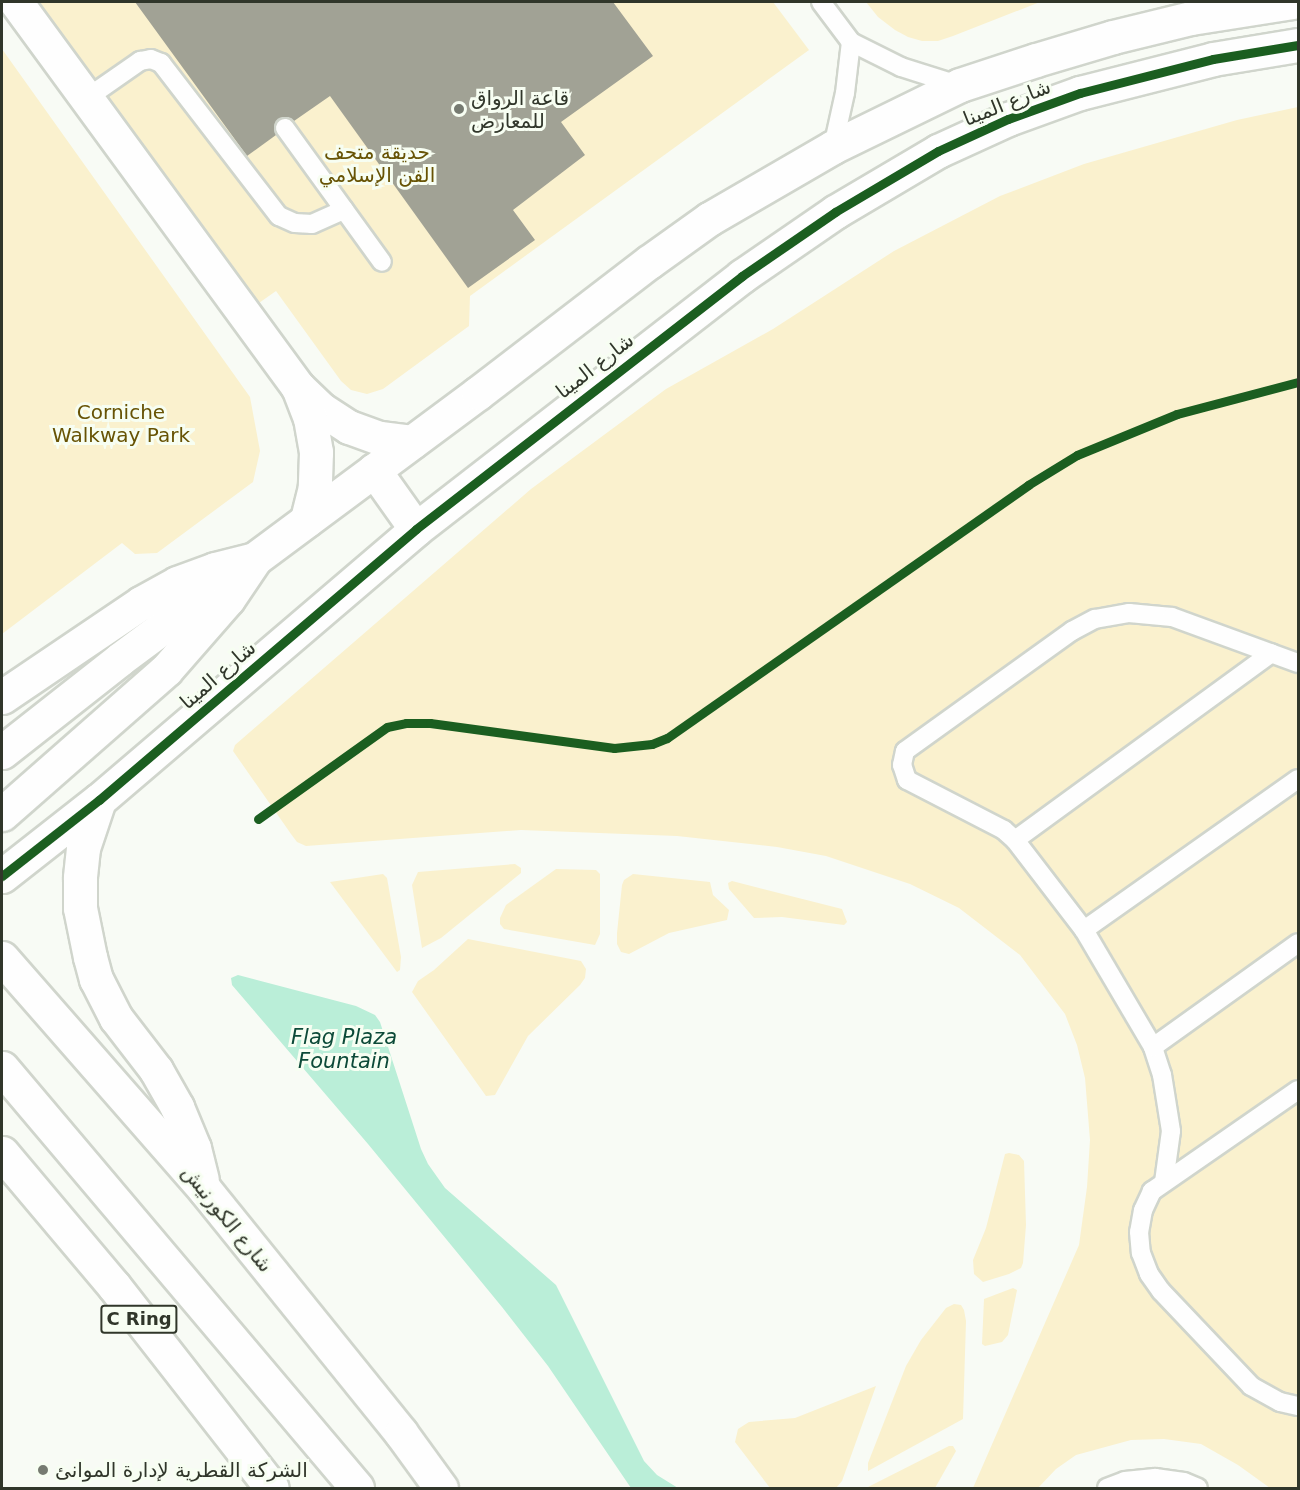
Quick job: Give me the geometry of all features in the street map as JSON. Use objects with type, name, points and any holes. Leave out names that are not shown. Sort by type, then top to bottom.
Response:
[{"type":"main road","points":[[16,2],[297,386],[321,409],[349,427],[380,438],[412,442]]},
{"type":"main road","name":"شارع المينا","points":[[2,752],[120,660],[709,219],[833,147],[960,85],[1113,37],[1191,18],[1293,2]]},
{"type":"main road","name":"شارع المينا","points":[[2,876],[99,800],[416,529],[742,276],[835,212],[938,151],[1008,119],[1080,93],[1213,59],[1299,45]]},
{"type":"main road","points":[[297,386],[310,418],[316,452],[315,487],[307,520]]},
{"type":"main road","points":[[374,471],[416,529]]},
{"type":"main road","points":[[2,697],[141,603],[177,583],[215,569],[255,560]]},
{"type":"main road","points":[[2,814],[166,670],[221,608],[255,560]]},
{"type":"main road","points":[[99,800],[83,848],[80,878],[80,908],[90,957],[96,979],[116,1018],[156,1070],[177,1107],[194,1148],[205,1190]]},
{"type":"main road","name":"شارع الكورنيش","points":[[2,958],[205,1190],[401,1433],[441,1488]]},
{"type":"main road","points":[[2,1068],[357,1488]]},
{"type":"main road","name":"C Ring","points":[[2,1153],[114,1286],[272,1488]]},
{"type":"lane","points":[[821,2],[850,42],[901,68],[960,85]]},
{"type":"lane","points":[[833,147],[842,111],[850,42]]},
{"type":"lane","points":[[87,98],[140,61],[151,59],[161,63],[279,216],[295,223],[312,224],[344,210]]},
{"type":"lane","points":[[285,128],[382,262]]},
{"type":"lane","points":[[1164,1182],[1171,1131],[1162,1076],[1153,1047],[1084,930],[1015,840],[1004,831],[907,780],[902,765],[905,751],[1072,631],[1095,619],[1129,613],[1172,617],[1299,663]]},
{"type":"lane","points":[[1015,840],[1271,653]]},
{"type":"lane","points":[[1084,930],[1299,779]]},
{"type":"lane","points":[[1153,1047],[1299,943]]},
{"type":"lane","points":[[1299,1090],[1152,1191],[1143,1210],[1139,1232],[1141,1253],[1149,1274],[1161,1291],[1251,1386],[1280,1402],[1299,1406]]},
{"type":"lane","points":[[1107,1488],[1125,1481],[1155,1478],[1184,1482],[1198,1488]]},
{"type":"green space","name":"حديقة متحف الفن الإسلامي","points":[[2,2],[773,2],[809,50],[470,296],[469,326],[383,389],[367,394],[351,390],[341,381],[276,291],[229,324],[2,7]]},
{"type":"green space","points":[[866,2],[1040,2],[938,41],[922,41],[895,30],[878,17]]},
{"type":"green space","name":"Corniche Walkway Park","points":[[2,49],[250,397],[260,451],[253,482],[157,553],[135,554],[122,543],[2,634]]},
{"type":"green space","points":[[1298,107],[1298,1488],[1270,1488],[1238,1465],[1201,1444],[1164,1439],[1131,1440],[1076,1455],[1056,1469],[1038,1488],[973,1488],[1079,1245],[1087,1187],[1090,1140],[1085,1078],[1077,1045],[1065,1014],[1020,955],[959,908],[910,884],[826,856],[777,847],[677,836],[521,830],[306,846],[297,842],[233,751],[235,745],[531,489],[666,389],[773,329],[894,251],[1000,196],[1084,164],[1237,120]]},
{"type":"green space","points":[[515,864],[521,868],[521,873],[441,938],[422,948],[412,885],[418,872]]},
{"type":"green space","points":[[556,869],[596,870],[600,874],[600,934],[595,945],[504,929],[500,924],[500,918],[506,905]]},
{"type":"green space","points":[[383,874],[387,878],[401,957],[400,970],[397,972],[330,882]]},
{"type":"green space","points":[[633,874],[710,882],[713,895],[729,910],[727,920],[669,933],[629,954],[621,952],[617,944],[617,933],[622,885],[624,880]]},
{"type":"green space","points":[[732,881],[842,909],[847,922],[844,925],[782,917],[754,918],[729,889],[728,883]]},
{"type":"green space","points":[[468,939],[581,961],[586,969],[585,978],[580,985],[528,1036],[495,1095],[486,1096],[412,992],[418,981],[434,970]]},
{"type":"green space","points":[[1005,1154],[1019,1155],[1024,1161],[1026,1225],[1023,1263],[1021,1268],[1009,1274],[983,1282],[974,1274],[973,1260],[986,1228]]},
{"type":"green space","points":[[1013,1288],[1017,1290],[1008,1335],[1002,1342],[985,1346],[982,1344],[984,1299]]},
{"type":"green space","points":[[954,1304],[961,1305],[966,1321],[963,1419],[868,1471],[868,1463],[906,1366],[921,1340],[946,1308]]},
{"type":"green space","points":[[876,1386],[842,1481],[836,1488],[770,1488],[735,1442],[738,1429],[749,1422],[795,1418]]},
{"type":"green space","points":[[953,1446],[956,1451],[935,1488],[866,1488]]},
{"type":"water","name":"Flag Plaza Fountain","points":[[238,975],[356,1006],[375,1015],[380,1022],[421,1149],[428,1164],[445,1188],[556,1285],[644,1461],[657,1475],[678,1488],[631,1488],[548,1366],[502,1307],[368,1144],[232,985],[231,978]]},
{"type":"building","name":"قاعة الرواق للمعارض","points":[[135,2],[613,2],[653,56],[561,122],[585,155],[513,210],[535,240],[468,288],[330,96],[294,121],[289,118],[279,119],[275,124],[276,135],[247,156]]},
{"type":"cycle path","points":[[2,876],[99,800],[416,529],[742,276],[835,212],[938,151],[1008,119],[1080,93],[1213,59],[1298,45]]},
{"type":"cycle path","points":[[258,819],[387,727],[406,723],[430,723],[614,748],[652,744],[667,738],[1028,485],[1077,455],[1177,414],[1298,382]]},
{"type":"place","name":"قاعة الرواق للمعارض","points":[[459,109]]},
{"type":"place","name":"الشركة القطرية لإدارة الموانئ","points":[[43,1470]]}]
